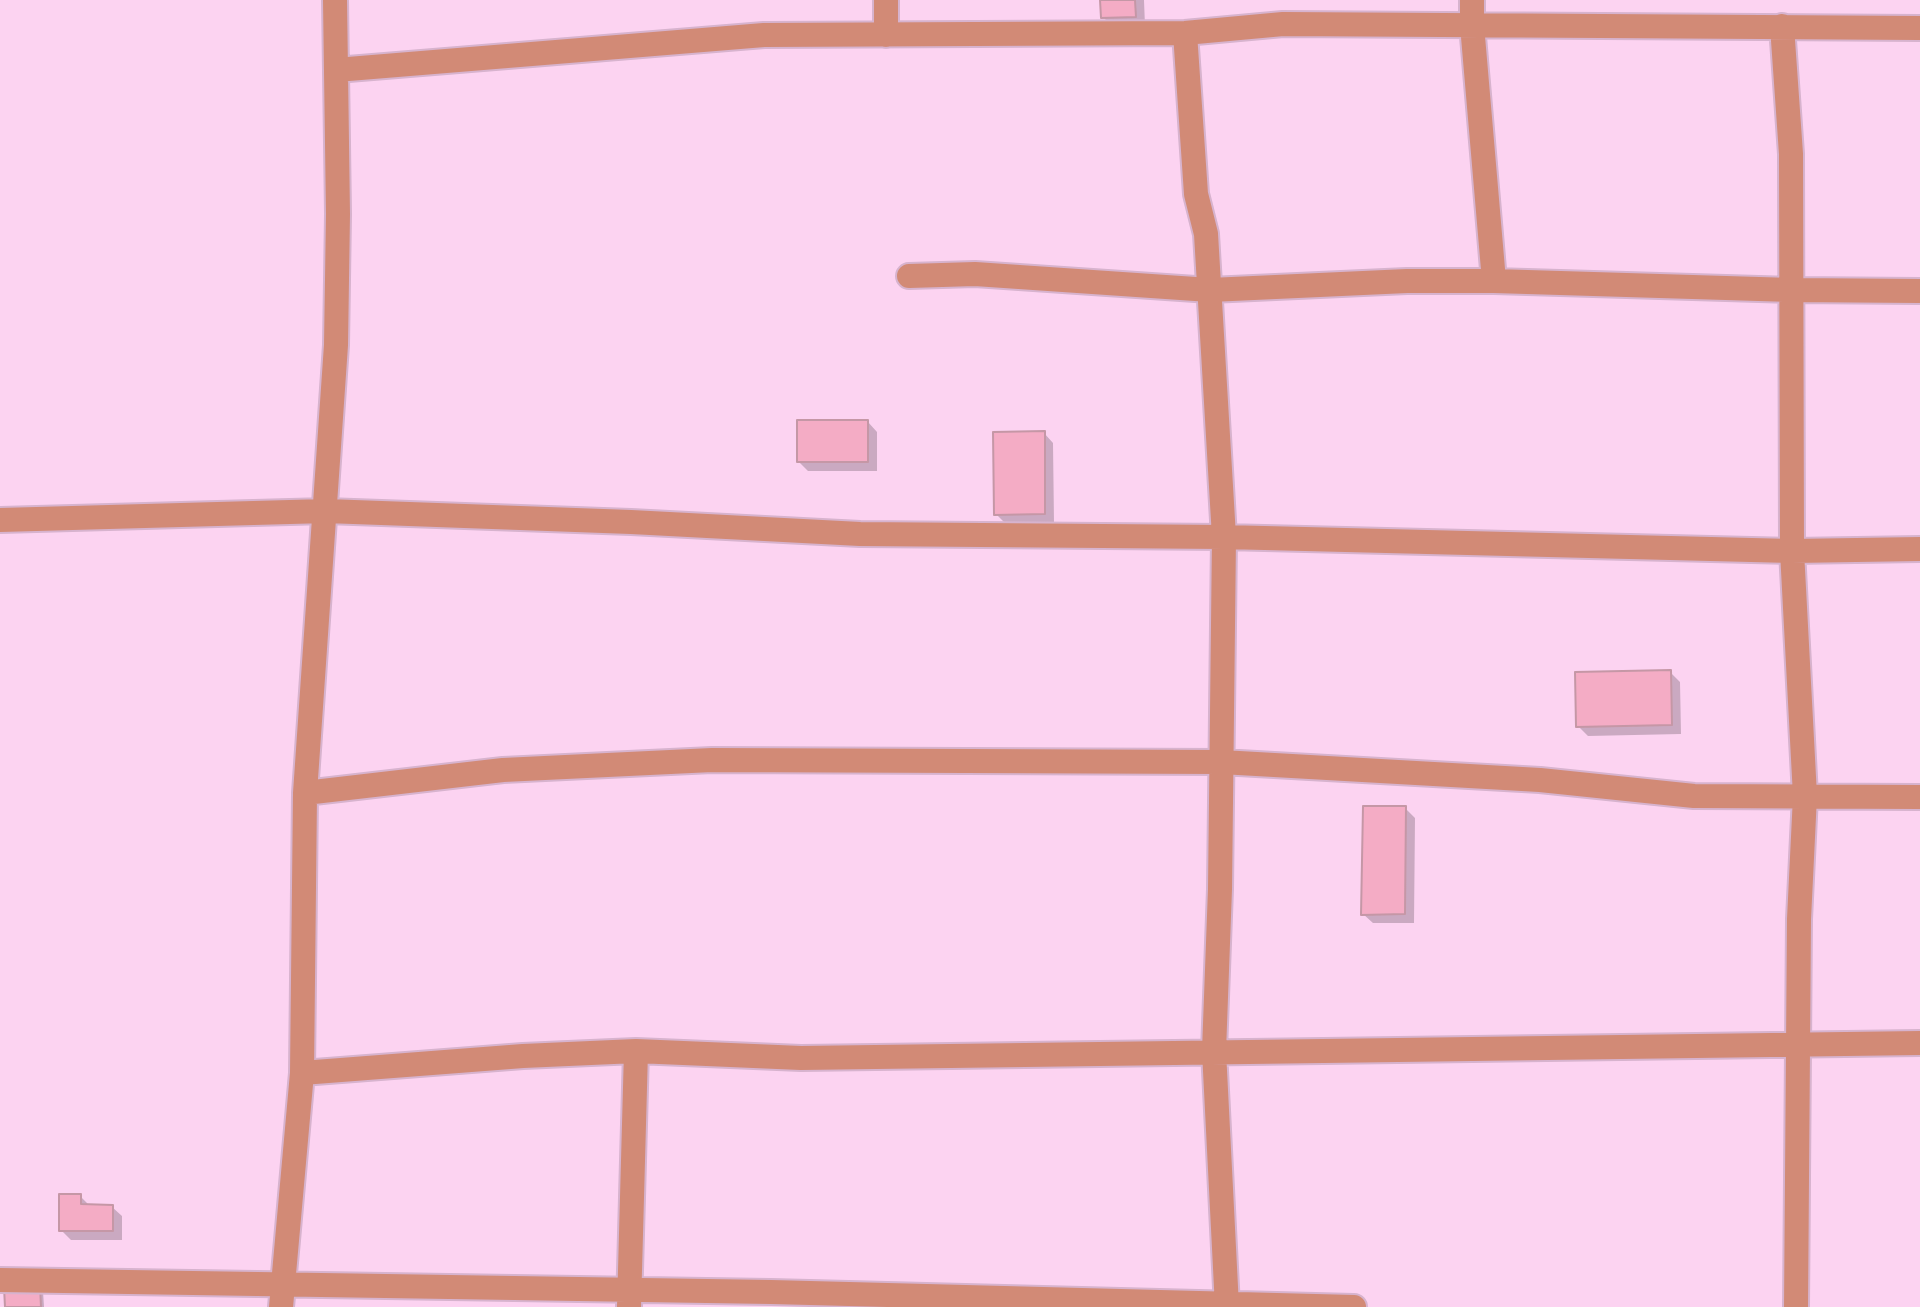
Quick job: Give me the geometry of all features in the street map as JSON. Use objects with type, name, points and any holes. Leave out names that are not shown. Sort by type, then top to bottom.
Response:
[{"type":"street","points":[[282,1295],[302,1073],[305,793],[336,345],[335,0]]},
{"type":"street","points":[[886,0],[886,35]]},
{"type":"street","points":[[1472,0],[1494,281]]},
{"type":"street","points":[[336,70],[764,35],[1185,33],[1283,24],[1920,28]]},
{"type":"street","points":[[1782,26],[1791,154],[1792,551],[1805,796],[1799,919],[1796,1307]]},
{"type":"street","points":[[1185,33],[1196,194],[1206,234],[1224,537],[1214,1051],[1227,1306]]},
{"type":"street","points":[[909,276],[975,274],[1210,290],[1407,281],[1494,281],[1920,291]]},
{"type":"street","points":[[0,520],[326,511],[860,534],[1224,537],[1792,551],[1920,549]]},
{"type":"street","points":[[305,793],[503,770],[712,760],[1221,762],[1540,780],[1694,796],[1920,797]]},
{"type":"street","points":[[302,1073],[523,1056],[636,1051],[801,1058],[1920,1043]]},
{"type":"street","points":[[629,1298],[636,1051]]},
{"type":"street","points":[[0,1280],[282,1295],[1354,1307]]},
{"type":"building","points":[[1100,0],[1135,0],[1136,17],[1101,18]]},
{"type":"building","points":[[797,420],[868,420],[868,462],[797,462]]},
{"type":"building","points":[[1045,431],[1045,514],[994,515],[993,432]]},
{"type":"building","points":[[1671,670],[1672,725],[1576,727],[1575,672]]},
{"type":"building","points":[[1363,806],[1406,806],[1405,914],[1361,915]]},
{"type":"building","points":[[59,1194],[81,1194],[81,1204],[113,1205],[113,1231],[59,1231]]},
{"type":"building","points":[[40,1285],[41,1307],[5,1307],[4,1287]]}]
